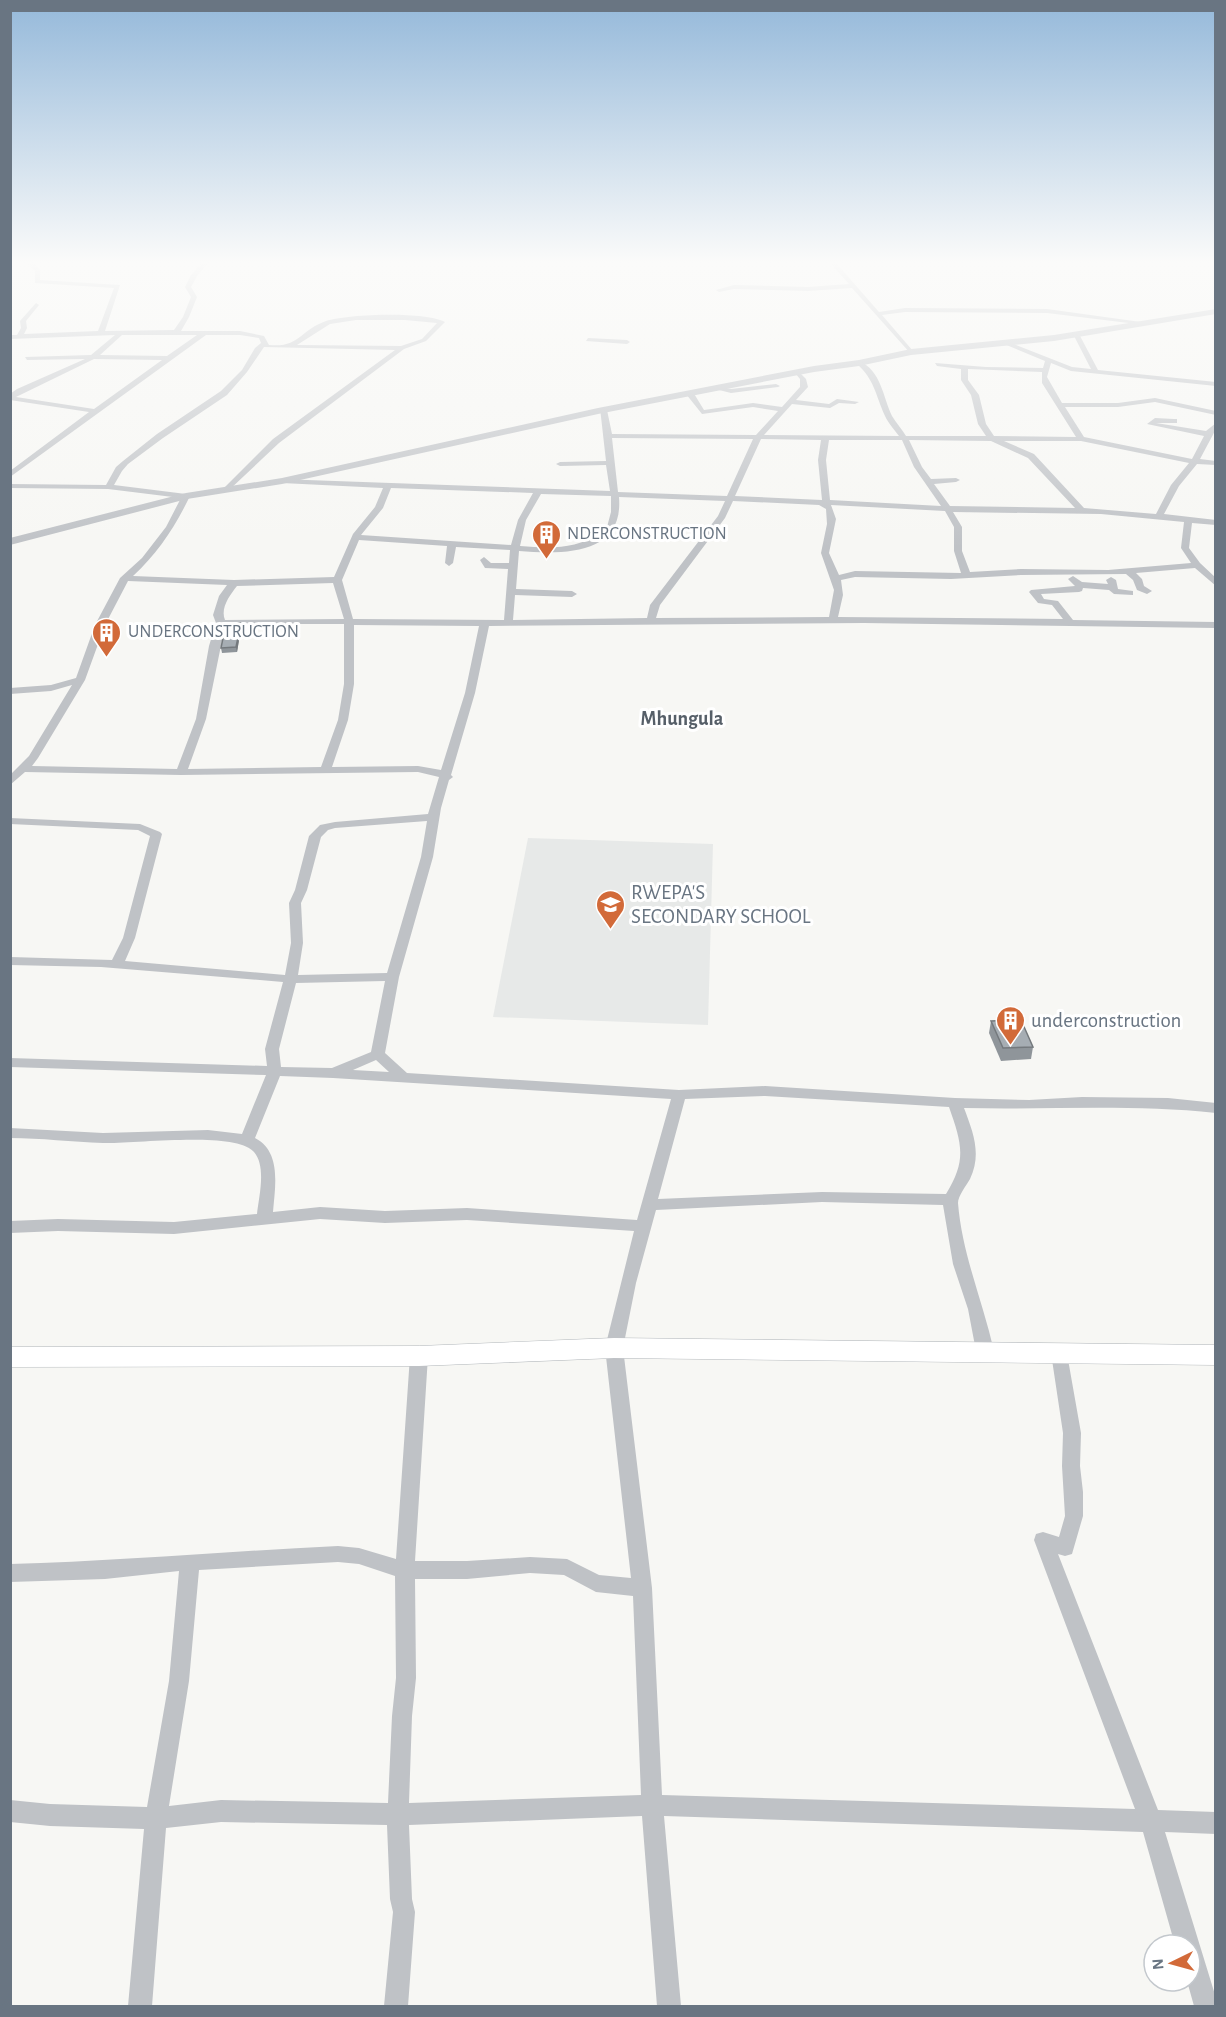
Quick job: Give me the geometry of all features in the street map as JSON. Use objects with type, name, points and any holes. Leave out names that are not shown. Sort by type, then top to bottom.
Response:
[{"type":"main road","points":[[10,1357],[419,1356],[614,1348],[1215,1355]]},
{"type":"street","points":[[11,398],[20,391],[90,358]]},
{"type":"street","points":[[127,358],[164,358]]},
{"type":"street","points":[[10,475],[167,358]]},
{"type":"street","points":[[108,487],[112,484],[119,468],[160,436],[224,393],[245,371],[252,358]]},
{"type":"street","points":[[228,489],[276,441],[388,358]]},
{"type":"street","points":[[10,542],[186,496],[282,481],[603,410],[692,397],[719,389],[882,358]]},
{"type":"street","points":[[1089,358],[1096,372]]},
{"type":"street","points":[[1081,439],[1046,383],[1049,359],[1071,369],[1215,384]]},
{"type":"street","points":[[859,363],[867,368],[878,386],[888,417],[905,439],[918,467],[948,508],[958,527],[958,551],[966,575]]},
{"type":"street","points":[[937,364],[1046,370]]},
{"type":"street","points":[[965,366],[964,380],[975,395],[982,424],[991,438],[1031,456],[1082,511]]},
{"type":"street","points":[[651,621],[655,605],[722,516],[758,437],[804,387],[803,379],[798,373]]},
{"type":"street","points":[[719,389],[730,391],[776,386]]},
{"type":"street","points":[[692,397],[731,406],[764,405],[783,409]]},
{"type":"street","points":[[11,398],[95,411]]},
{"type":"street","points":[[1059,405],[1118,405],[1155,400],[1215,413]]},
{"type":"street","points":[[790,402],[830,406],[837,401],[855,402]]},
{"type":"street","points":[[356,537],[564,551],[594,542],[610,530],[617,495],[610,463],[610,436],[603,410]]},
{"type":"street","points":[[1174,421],[1155,420],[1151,424],[1208,434]]},
{"type":"street","points":[[1159,516],[1175,485],[1195,462],[1208,434],[1215,425]]},
{"type":"street","points":[[610,436],[1081,439],[1195,462],[1215,462]]},
{"type":"street","points":[[825,439],[822,460],[822,501],[831,511],[832,526],[825,547],[825,556],[836,579],[839,605],[832,621]]},
{"type":"street","points":[[560,464],[610,463]]},
{"type":"street","points":[[928,482],[956,480]]},
{"type":"street","points":[[282,481],[822,501],[948,508],[1082,511],[1159,516],[1215,523]]},
{"type":"street","points":[[10,486],[108,487],[186,496]]},
{"type":"street","points":[[325,770],[343,720],[349,684],[349,621],[337,580],[356,537],[379,508],[388,486]]},
{"type":"street","points":[[508,623],[513,592],[515,549],[522,521],[538,491]]},
{"type":"street","points":[[10,782],[33,758],[72,695],[80,680],[100,625],[125,579],[146,560],[170,528],[186,496]]},
{"type":"street","points":[[1188,520],[1185,548],[1197,565],[1215,583]]},
{"type":"street","points":[[583,530],[610,530]]},
{"type":"street","points":[[449,563],[452,543]]},
{"type":"street","points":[[484,560],[488,566],[514,566]]},
{"type":"street","points":[[836,579],[855,574],[1108,573],[1197,565]]},
{"type":"street","points":[[1128,571],[1137,579],[1140,588],[1147,591]]},
{"type":"street","points":[[1108,573],[1114,591],[1130,593]]},
{"type":"street","points":[[1071,577],[1079,585],[1113,586]]},
{"type":"street","points":[[125,579],[234,584],[337,580]]},
{"type":"street","points":[[181,772],[200,720],[211,667],[213,644],[221,622],[218,615],[222,600],[234,584]]},
{"type":"street","points":[[1071,623],[1055,603],[1041,601],[1034,592],[1079,589]]},
{"type":"street","points":[[513,592],[572,594]]},
{"type":"street","points":[[221,622],[832,621],[1215,625]]},
{"type":"street","points":[[378,1054],[392,977],[427,857],[440,793],[447,777],[470,693],[485,622]]},
{"type":"street","points":[[10,691],[51,688],[80,680]]},
{"type":"street","points":[[51,688],[72,695]]},
{"type":"street","points":[[22,769],[181,772],[418,769],[435,771],[447,777]]},
{"type":"street","points":[[247,1139],[275,1071],[272,1049],[291,979],[297,944],[295,903],[301,890],[315,836],[319,830],[335,825],[434,817]]},
{"type":"street","points":[[10,821],[140,827],[156,834],[129,938],[117,964]]},
{"type":"street","points":[[10,961],[117,964],[291,979],[392,977]]},
{"type":"street","points":[[333,1072],[378,1054]]},
{"type":"street","points":[[378,1054],[403,1077]]},
{"type":"street","points":[[10,1062],[333,1072],[679,1095],[765,1091],[956,1103],[1029,1105],[1082,1102],[1168,1103],[1215,1108]]},
{"type":"street","points":[[669,2007],[652,1805],[642,1588],[614,1348],[643,1226],[679,1095]]},
{"type":"street","points":[[956,1103],[967,1137],[970,1158],[963,1181],[950,1200],[961,1264],[976,1309],[985,1351]]},
{"type":"street","points":[[10,1133],[105,1138],[218,1136],[247,1139],[262,1151],[268,1167],[266,1217]]},
{"type":"street","points":[[650,1205],[822,1197],[950,1200]]},
{"type":"street","points":[[10,1227],[58,1225],[174,1228],[320,1213],[385,1217],[466,1214],[643,1226]]},
{"type":"street","points":[[1060,1353],[1072,1433],[1074,1516],[1065,1548],[1043,1540],[1150,1820],[1183,1933]]},
{"type":"street","points":[[396,2007],[404,1912],[401,1899],[398,1814],[406,1678],[405,1570],[419,1356]]},
{"type":"street","points":[[10,1573],[105,1570],[190,1562],[338,1554],[359,1556],[405,1570],[467,1570],[551,1565],[567,1567],[597,1583],[642,1588]]},
{"type":"street","points":[[140,2007],[156,1818],[179,1680],[190,1562]]},
{"type":"street","points":[[10,1811],[50,1815],[156,1818],[221,1811],[398,1814],[652,1805],[1215,1823]]},
{"type":"shaded area","name":"RWEPA'S SECONDARY SCHOOL","points":[[528,838],[713,844],[708,1025],[493,1017]]},
{"type":"building","points":[[226,623],[241,623],[236,647],[221,648]]},
{"type":"building","points":[[1021,1020],[1033,1047],[1003,1048],[991,1021]]},
{"type":"place","name":"NDERCONSTRUCTION","points":[[546,560]]},
{"type":"place","name":"UNDERCONSTRUCTION","points":[[107,658]]},
{"type":"place","name":"RWEPA'S SECONDARY SCHOOL","points":[[610,930]]},
{"type":"place","name":"underconstruction","points":[[1010,1046]]},
{"type":"district","name":"Mhungula","points":[[682,719]]}]
